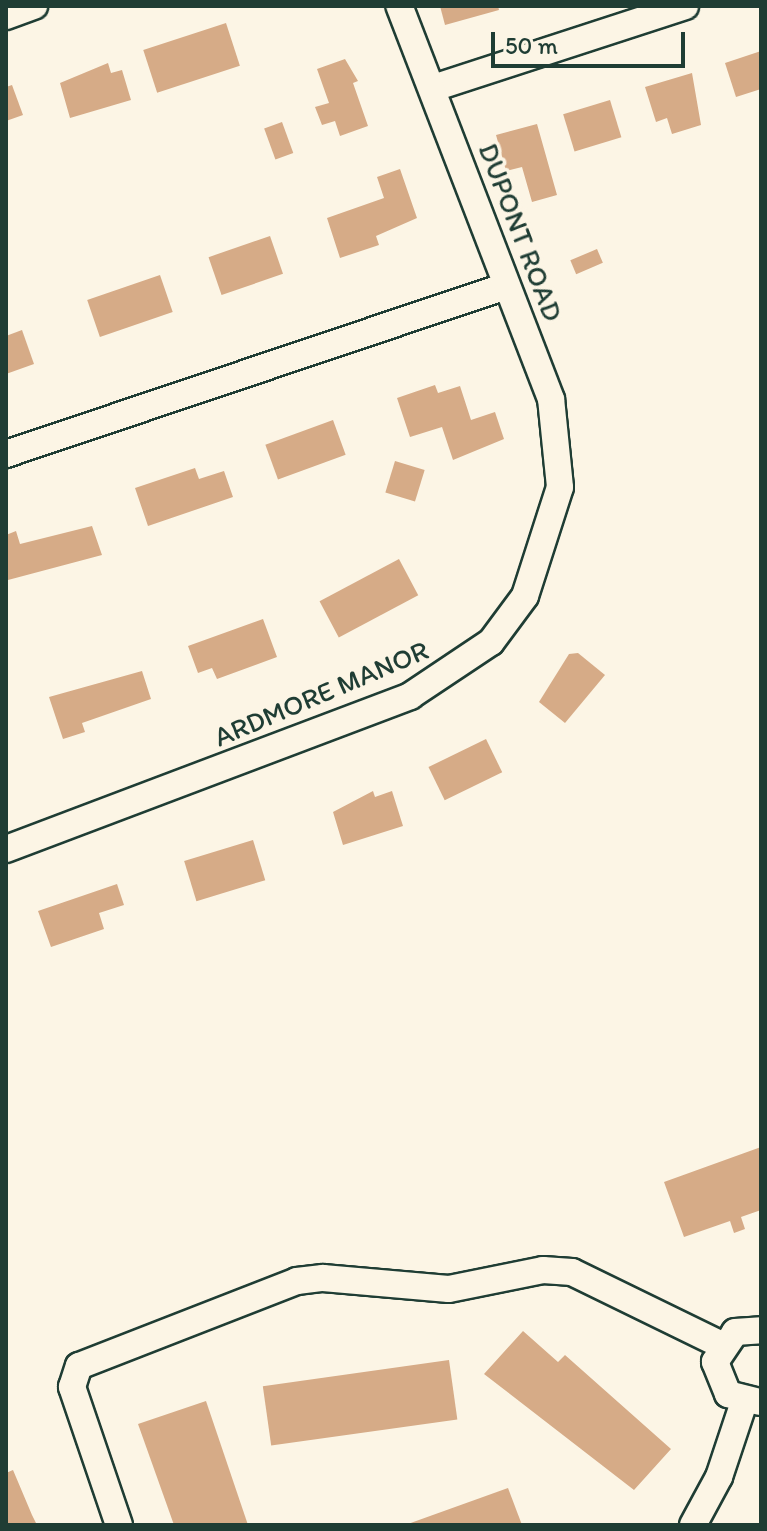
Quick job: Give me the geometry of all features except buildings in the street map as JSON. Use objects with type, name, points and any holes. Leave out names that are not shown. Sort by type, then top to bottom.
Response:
[{"type":"street","points":[[6,16],[34,6]]},
{"type":"street","name":"DUPONT ROAD","points":[[399,6],[551,399],[560,487]]},
{"type":"street","points":[[433,88],[685,6]]},
{"type":"street","points":[[6,454],[506,286]]},
{"type":"street","name":"ARDMORE MANOR","points":[[6,849],[382,707],[453,672],[491,642],[525,596],[560,487]]},
{"type":"street","points":[[119,1525],[72,1387],[79,1366],[297,1281],[323,1278],[449,1289],[543,1270],[572,1272],[722,1345]]},
{"type":"street","points":[[693,1525],[753,1402],[718,1379],[722,1345],[735,1332],[761,1330]]}]
